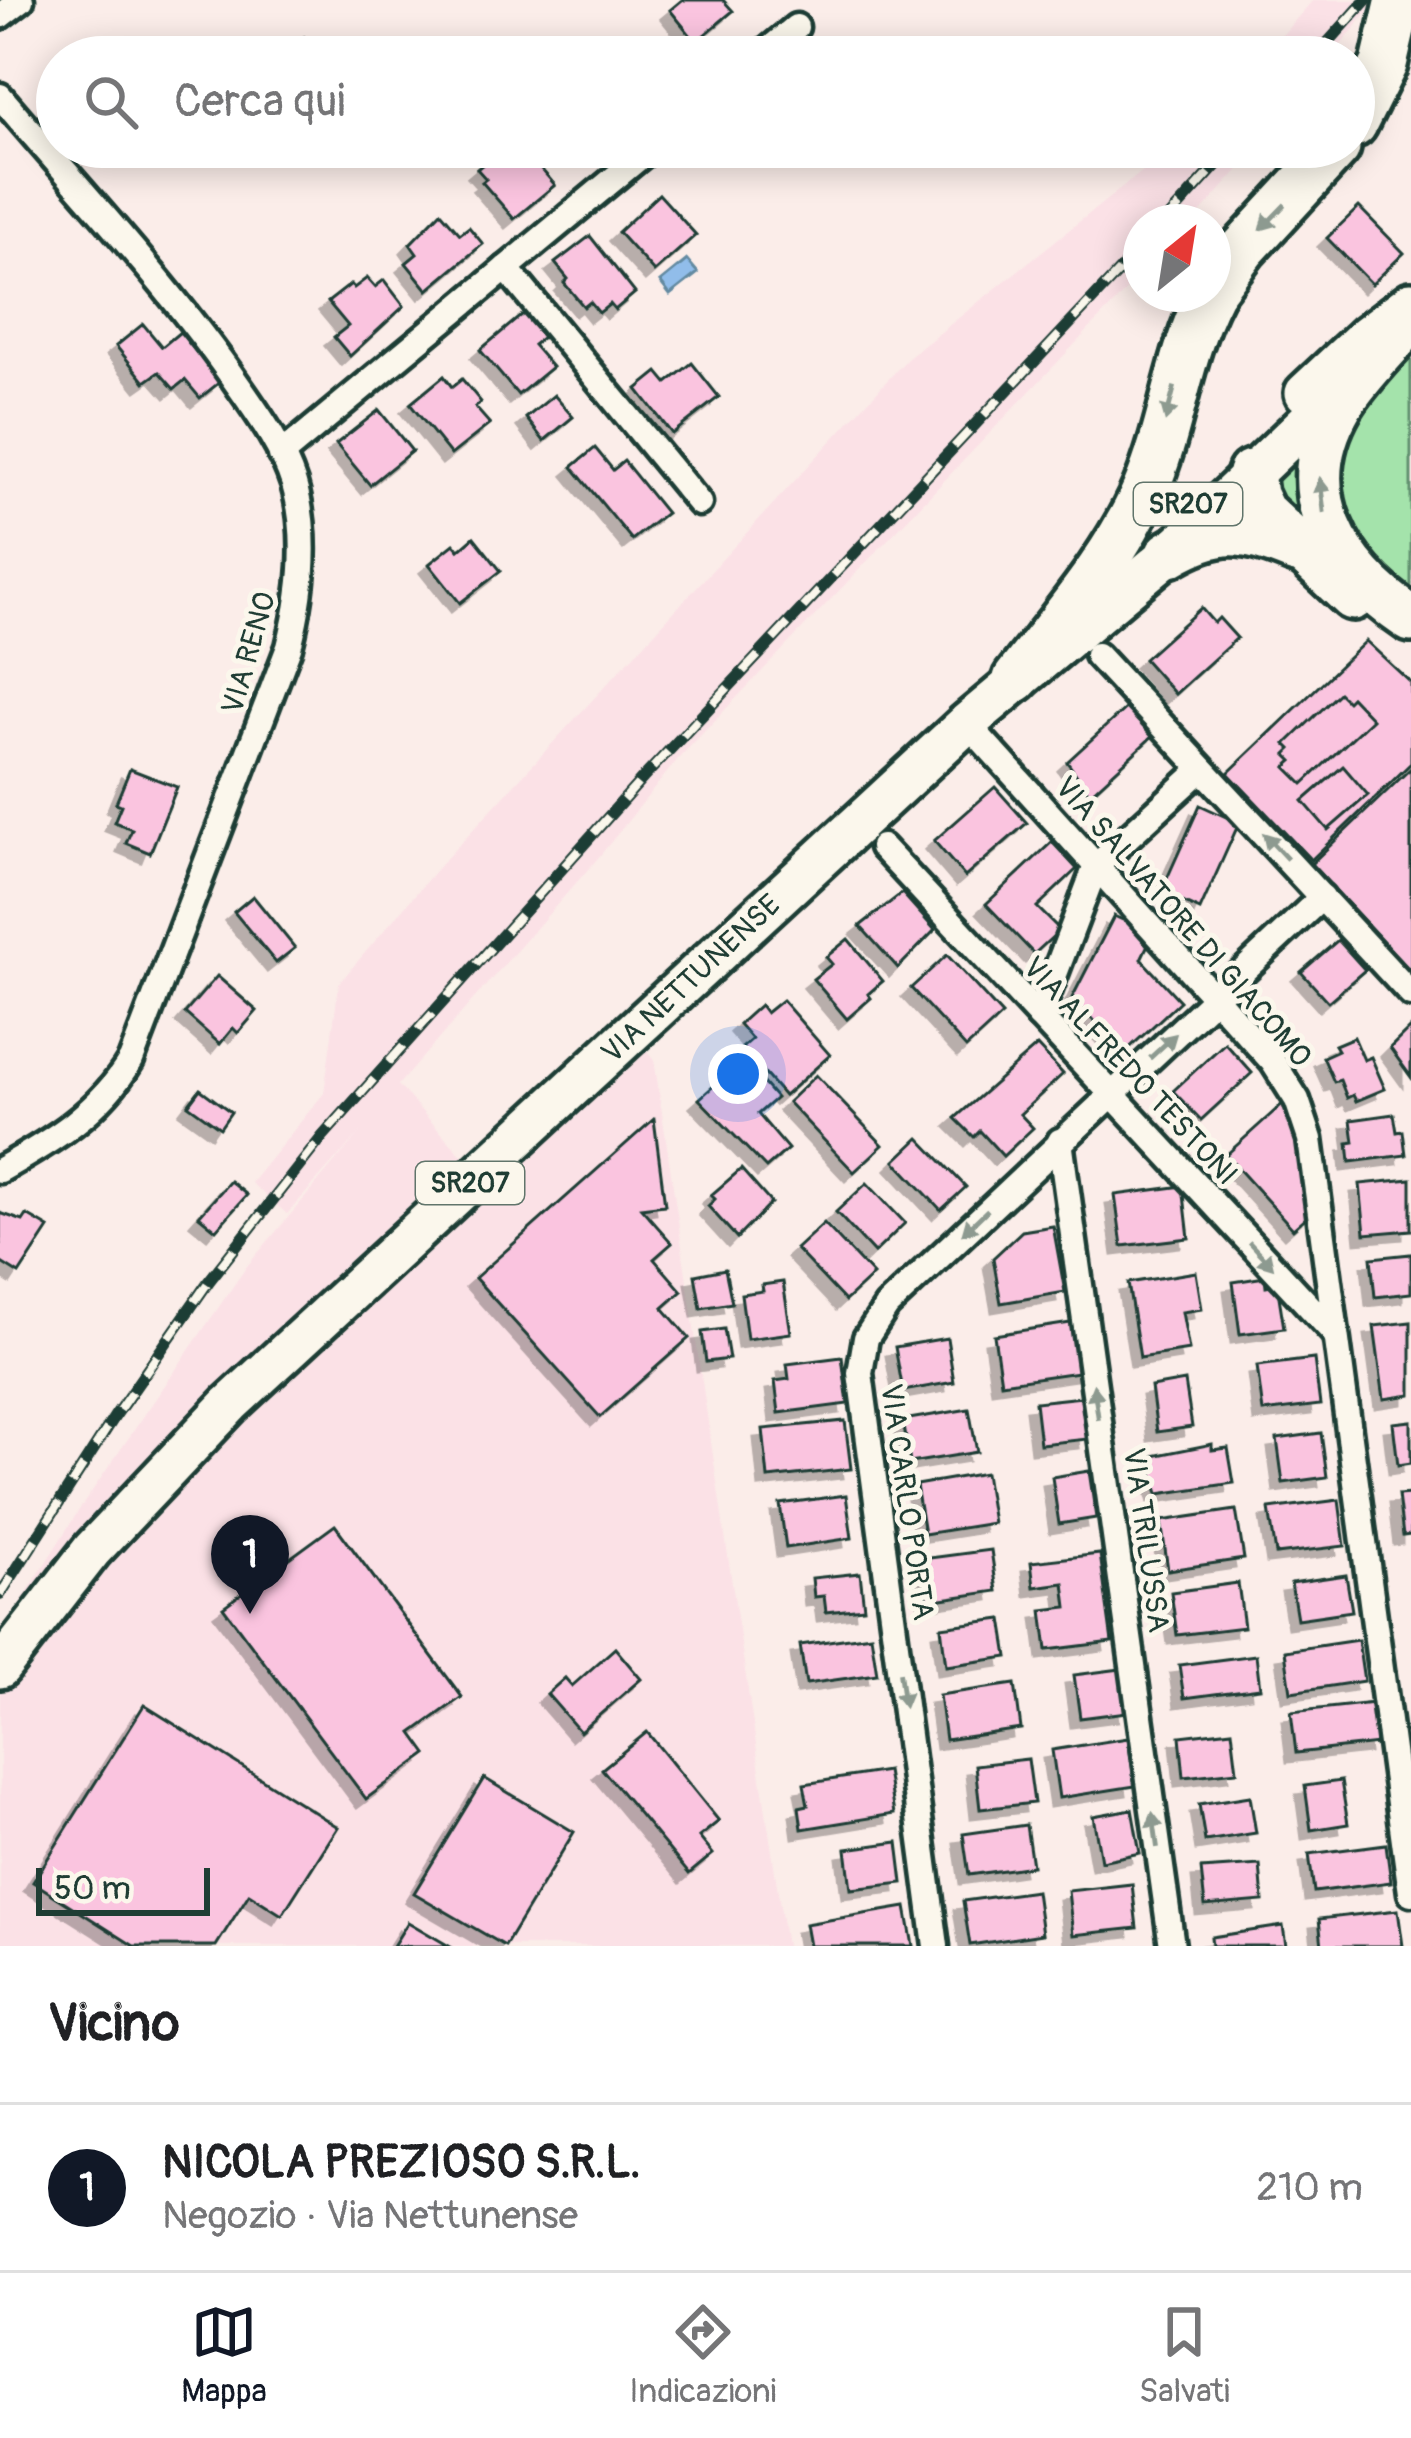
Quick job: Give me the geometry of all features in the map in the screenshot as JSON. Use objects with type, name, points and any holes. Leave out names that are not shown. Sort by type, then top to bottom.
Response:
[{"type":"highway","points":[[1375,82],[1384,64],[1398,2]]},
{"type":"highway","points":[[1231,266],[1318,168]]},
{"type":"highway","points":[[1016,679],[1081,594],[1136,510],[1150,477],[1181,364],[1203,312]]},
{"type":"highway","points":[[1397,322],[1337,410],[1318,487],[1326,522],[1346,561],[1383,599],[1411,619]]},
{"type":"highway","points":[[1251,473],[1262,512],[1411,647]]},
{"type":"highway","points":[[1169,554],[1203,536],[1226,532],[1262,536],[1301,551]]},
{"type":"main road","name":"SR207","points":[[1016,679],[1112,578],[1397,322]]},
{"type":"main road","name":"VIA NETTUNENSE","points":[[0,1668],[92,1550],[230,1404],[967,723],[1169,554],[1251,473],[1263,449],[1397,322]]},
{"type":"street","points":[[0,16],[20,0]]},
{"type":"street","points":[[785,36],[796,27]]},
{"type":"street","name":"VIA RENO","points":[[0,96],[36,138]]},
{"type":"street","name":"VIA RENO","points":[[0,1170],[69,1128],[104,1099],[125,1069],[145,1028],[292,636],[301,579],[301,518],[293,484],[252,405],[188,317],[61,168]]},
{"type":"street","points":[[281,455],[627,168]]},
{"type":"street","points":[[506,268],[699,503]]},
{"type":"street","points":[[1097,655],[1411,994]]},
{"type":"street","name":"VIA SALVATORE DI GIACOMO","points":[[967,723],[1280,1070],[1304,1114],[1411,1893]]},
{"type":"street","points":[[1039,1016],[1096,866],[1202,769]]},
{"type":"street","name":"VIA ALFREDO TESTONI","points":[[881,847],[1336,1335]]},
{"type":"street","name":"VIA CARLO PORTA","points":[[936,1946],[861,1357],[866,1338],[887,1306],[1322,896]]},
{"type":"street","name":"VIA TRILUSSA","points":[[1060,1141],[1172,1946]]},
{"type":"shaded area","points":[[1313,0],[1377,0],[1348,36],[1281,36]]},
{"type":"shaded area","points":[[1147,168],[1240,168],[1208,204],[1123,204],[1123,294],[678,759],[598,858],[398,1085],[466,1160],[619,1018],[654,1059],[786,1946],[0,1946],[0,1635],[79,1510],[247,1266],[362,1130],[287,1214],[251,1183],[324,1093],[339,983],[442,863],[907,359]]},
{"type":"green space","points":[[1411,343],[1411,602],[1353,538],[1334,474],[1340,435]]},
{"type":"green space","points":[[1323,424],[1320,537],[1275,500],[1274,477]]},
{"type":"water","points":[[687,260],[698,273],[670,295],[660,282]]},
{"type":"building","points":[[682,0],[723,0],[733,11],[703,36],[691,36],[670,10]]},
{"type":"building","points":[[540,168],[555,185],[514,219],[482,182],[486,179],[477,169]]},
{"type":"building","points":[[659,194],[696,235],[654,272],[618,232]]},
{"type":"building","points":[[1359,207],[1404,253],[1372,284],[1327,238]]},
{"type":"building","points":[[441,212],[460,234],[469,227],[483,244],[428,290],[406,263],[417,254],[410,244]]},
{"type":"building","points":[[590,236],[635,293],[615,310],[610,304],[599,313],[590,302],[584,307],[555,263]]},
{"type":"building","points":[[367,278],[375,287],[384,280],[404,306],[350,356],[334,337],[348,326],[328,302]]},
{"type":"building","points":[[523,314],[543,337],[533,345],[552,367],[518,395],[480,350]]},
{"type":"building","points":[[143,324],[162,347],[180,332],[220,382],[200,398],[185,380],[174,389],[159,372],[145,382],[116,346]]},
{"type":"building","points":[[692,363],[719,397],[672,434],[637,389],[658,372],[667,383]]},
{"type":"building","points":[[444,376],[452,387],[462,379],[481,402],[475,407],[490,424],[451,455],[410,404]]},
{"type":"building","points":[[554,395],[573,417],[544,441],[526,418]]},
{"type":"building","points":[[379,410],[412,451],[370,485],[336,444]]},
{"type":"building","points":[[595,448],[613,470],[624,461],[666,513],[632,540],[572,467]]},
{"type":"building","points":[[474,537],[501,571],[460,603],[429,564],[454,544],[459,550]]},
{"type":"building","points":[[1201,608],[1214,623],[1219,618],[1237,638],[1175,694],[1144,659]]},
{"type":"building","points":[[1366,641],[1411,683],[1411,763],[1311,860],[1228,773]]},
{"type":"building","points":[[1339,693],[1347,701],[1351,697],[1372,719],[1303,784],[1286,767],[1293,761],[1286,754],[1291,749],[1286,744]]},
{"type":"building","points":[[1128,706],[1157,732],[1090,794],[1067,762]]},
{"type":"building","points":[[1343,766],[1368,795],[1328,830],[1303,801]]},
{"type":"building","points":[[1411,768],[1411,971],[1311,864]]},
{"type":"building","points":[[130,769],[177,787],[150,853],[126,843],[132,829],[114,822]]},
{"type":"building","points":[[995,787],[1027,823],[965,877],[934,841]]},
{"type":"building","points":[[1200,805],[1239,823],[1200,910],[1161,892]]},
{"type":"building","points":[[1052,842],[1077,869],[1037,907],[1060,930],[1034,954],[986,904]]},
{"type":"building","points":[[902,893],[935,930],[898,968],[860,926]]},
{"type":"building","points":[[253,896],[295,948],[276,963],[234,912]]},
{"type":"building","points":[[1114,916],[1153,934],[1141,959],[1180,1001],[1124,1053],[1072,998]]},
{"type":"building","points":[[848,939],[883,981],[847,1019],[813,979],[832,964],[826,957]]},
{"type":"building","points":[[1338,940],[1365,970],[1328,1002],[1301,972]]},
{"type":"building","points":[[947,955],[1002,1015],[966,1048],[911,988]]},
{"type":"building","points":[[217,976],[257,1011],[238,1033],[233,1028],[220,1044],[185,1013]]},
{"type":"building","points":[[782,1000],[830,1055],[784,1096],[742,1048],[752,1039],[739,1024],[760,1005],[766,1013]]},
{"type":"building","points":[[1411,1027],[1411,1077],[1390,1048]]},
{"type":"building","points":[[1354,1037],[1364,1060],[1371,1057],[1385,1089],[1356,1101],[1353,1095],[1347,1098],[1340,1080],[1334,1082],[1323,1057]]},
{"type":"building","points":[[1225,1043],[1252,1073],[1201,1120],[1173,1091]]},
{"type":"building","points":[[1037,1046],[1063,1074],[1020,1114],[1033,1128],[1003,1156],[980,1131],[974,1137],[955,1118]]},
{"type":"building","points":[[743,1060],[776,1098],[758,1114],[788,1149],[766,1168],[699,1099]]},
{"type":"building","points":[[816,1075],[883,1145],[854,1172],[788,1102]]},
{"type":"building","points":[[200,1089],[231,1112],[220,1128],[188,1105]]},
{"type":"building","points":[[1288,1099],[1295,1106],[1310,1214],[1293,1229],[1226,1155]]},
{"type":"building","points":[[1394,1114],[1397,1132],[1403,1131],[1406,1155],[1350,1162],[1351,1120]]},
{"type":"building","points":[[654,1119],[665,1205],[641,1208],[672,1243],[654,1259],[682,1291],[663,1308],[689,1338],[600,1417],[475,1278]]},
{"type":"building","points":[[919,1138],[966,1187],[941,1210],[895,1161]]},
{"type":"building","points":[[741,1169],[771,1203],[737,1238],[708,1206],[715,1199],[711,1195]]},
{"type":"building","points":[[1411,1179],[1411,1230],[1365,1234],[1360,1184]]},
{"type":"building","points":[[230,1181],[247,1195],[216,1230],[199,1216]]},
{"type":"building","points":[[867,1183],[905,1223],[874,1253],[836,1212]]},
{"type":"building","points":[[1183,1186],[1189,1238],[1122,1246],[1115,1195]]},
{"type":"building","points":[[0,1213],[23,1221],[27,1215],[49,1228],[19,1274],[0,1262]]},
{"type":"building","points":[[824,1223],[873,1275],[845,1301],[796,1249]]},
{"type":"building","points":[[1053,1226],[1065,1292],[1001,1303],[993,1258],[1022,1231]]},
{"type":"building","points":[[1411,1254],[1411,1293],[1375,1297],[1371,1258]]},
{"type":"building","points":[[725,1269],[732,1303],[701,1308],[695,1275]]},
{"type":"building","points":[[1196,1272],[1202,1309],[1182,1312],[1189,1350],[1140,1358],[1128,1283]]},
{"type":"building","points":[[1265,1277],[1266,1286],[1277,1284],[1284,1328],[1240,1334],[1233,1282]]},
{"type":"building","points":[[783,1282],[791,1333],[747,1339],[741,1294]]},
{"type":"building","points":[[1077,1322],[1085,1371],[1001,1383],[994,1335]]},
{"type":"building","points":[[1411,1322],[1411,1395],[1384,1399],[1374,1326]]},
{"type":"building","points":[[724,1329],[729,1359],[706,1362],[702,1332]]},
{"type":"building","points":[[947,1338],[954,1382],[903,1391],[895,1347]]},
{"type":"building","points":[[842,1357],[848,1404],[779,1413],[775,1381],[789,1379],[787,1364]]},
{"type":"building","points":[[1314,1359],[1320,1405],[1263,1412],[1257,1366]]},
{"type":"building","points":[[1185,1381],[1192,1427],[1157,1432],[1151,1387]]},
{"type":"building","points":[[1082,1397],[1088,1439],[1040,1444],[1035,1402]]},
{"type":"building","points":[[969,1409],[977,1452],[910,1463],[903,1420]]},
{"type":"building","points":[[845,1421],[851,1469],[768,1478],[763,1429]]},
{"type":"building","points":[[1411,1421],[1411,1463],[1398,1465],[1393,1423]]},
{"type":"building","points":[[1321,1433],[1327,1477],[1283,1483],[1277,1439]]},
{"type":"building","points":[[1212,1444],[1212,1450],[1228,1448],[1234,1483],[1158,1494],[1148,1457]]},
{"type":"building","points":[[1089,1471],[1096,1518],[1059,1524],[1052,1477]]},
{"type":"building","points":[[985,1473],[993,1523],[924,1534],[916,1485]]},
{"type":"building","points":[[1411,1494],[1411,1535],[1403,1536],[1398,1495]]},
{"type":"building","points":[[846,1495],[852,1538],[786,1548],[780,1504]]},
{"type":"building","points":[[1339,1500],[1345,1546],[1276,1554],[1269,1509]]},
{"type":"building","points":[[1236,1510],[1244,1559],[1168,1570],[1161,1521]]},
{"type":"building","points":[[335,1525],[462,1697],[412,1733],[427,1754],[366,1799],[223,1607]]},
{"type":"building","points":[[991,1550],[997,1591],[928,1601],[922,1559]]},
{"type":"building","points":[[1100,1554],[1112,1642],[1047,1650],[1042,1610],[1067,1607],[1064,1583],[1034,1587],[1031,1562]]},
{"type":"building","points":[[860,1573],[864,1608],[826,1612],[824,1596],[814,1597],[812,1578]]},
{"type":"building","points":[[1346,1575],[1352,1611],[1297,1619],[1291,1583]]},
{"type":"building","points":[[1238,1583],[1244,1627],[1177,1635],[1171,1592]]},
{"type":"building","points":[[1002,1619],[1008,1657],[946,1666],[941,1627]]},
{"type":"building","points":[[871,1635],[877,1674],[806,1684],[800,1645]]},
{"type":"building","points":[[1358,1640],[1364,1681],[1291,1692],[1285,1651]]},
{"type":"building","points":[[615,1648],[641,1679],[580,1732],[547,1694],[565,1678],[572,1686]]},
{"type":"building","points":[[1256,1655],[1260,1688],[1184,1698],[1179,1665]]},
{"type":"building","points":[[1121,1669],[1127,1712],[1080,1718],[1074,1675]]},
{"type":"building","points":[[1015,1684],[1021,1729],[945,1740],[939,1695]]},
{"type":"building","points":[[1374,1703],[1378,1744],[1296,1753],[1291,1712]]},
{"type":"building","points":[[144,1705],[338,1827],[282,1915],[249,1894],[216,1946],[134,1946],[33,1882]]},
{"type":"building","points":[[1232,1730],[1237,1771],[1184,1777],[1180,1736]]},
{"type":"building","points":[[647,1732],[719,1821],[699,1837],[713,1854],[689,1874],[602,1769]]},
{"type":"building","points":[[1128,1738],[1135,1786],[1059,1798],[1052,1750]]},
{"type":"building","points":[[1028,1759],[1034,1803],[980,1809],[975,1765]]},
{"type":"building","points":[[887,1771],[894,1814],[802,1829],[799,1807],[808,1805],[804,1784]]},
{"type":"building","points":[[484,1778],[574,1832],[505,1946],[414,1893]]},
{"type":"building","points":[[1341,1781],[1348,1824],[1311,1830],[1305,1786]]},
{"type":"building","points":[[1250,1796],[1256,1833],[1205,1841],[1199,1804]]},
{"type":"building","points":[[1132,1809],[1140,1853],[1101,1861],[1093,1816]]},
{"type":"building","points":[[1026,1825],[1032,1866],[969,1875],[963,1834]]},
{"type":"building","points":[[898,1842],[903,1883],[851,1889],[846,1849]]},
{"type":"building","points":[[1386,1844],[1391,1882],[1314,1892],[1309,1854]]},
{"type":"building","points":[[1260,1865],[1263,1901],[1205,1906],[1201,1869]]},
{"type":"building","points":[[1132,1884],[1137,1928],[1073,1935],[1068,1891]]},
{"type":"building","points":[[1036,1891],[1042,1934],[970,1945],[963,1901]]},
{"type":"building","points":[[906,1907],[913,1946],[809,1946],[805,1924]]},
{"type":"building","points":[[1398,1910],[1403,1946],[1322,1946],[1319,1919]]},
{"type":"building","points":[[408,1922],[449,1946],[393,1946]]},
{"type":"building","points":[[1283,1926],[1286,1946],[1212,1946],[1211,1937]]},
{"type":"railway","points":[[1334,36],[1366,0]]},
{"type":"railway","points":[[1181,204],[1214,168]]},
{"type":"railway","points":[[0,1595],[209,1281],[323,1136],[643,778],[1123,267]]},
{"type":"place","name":"NICOLA PREZIOSO S.R.L.","points":[[250,1614]]}]
